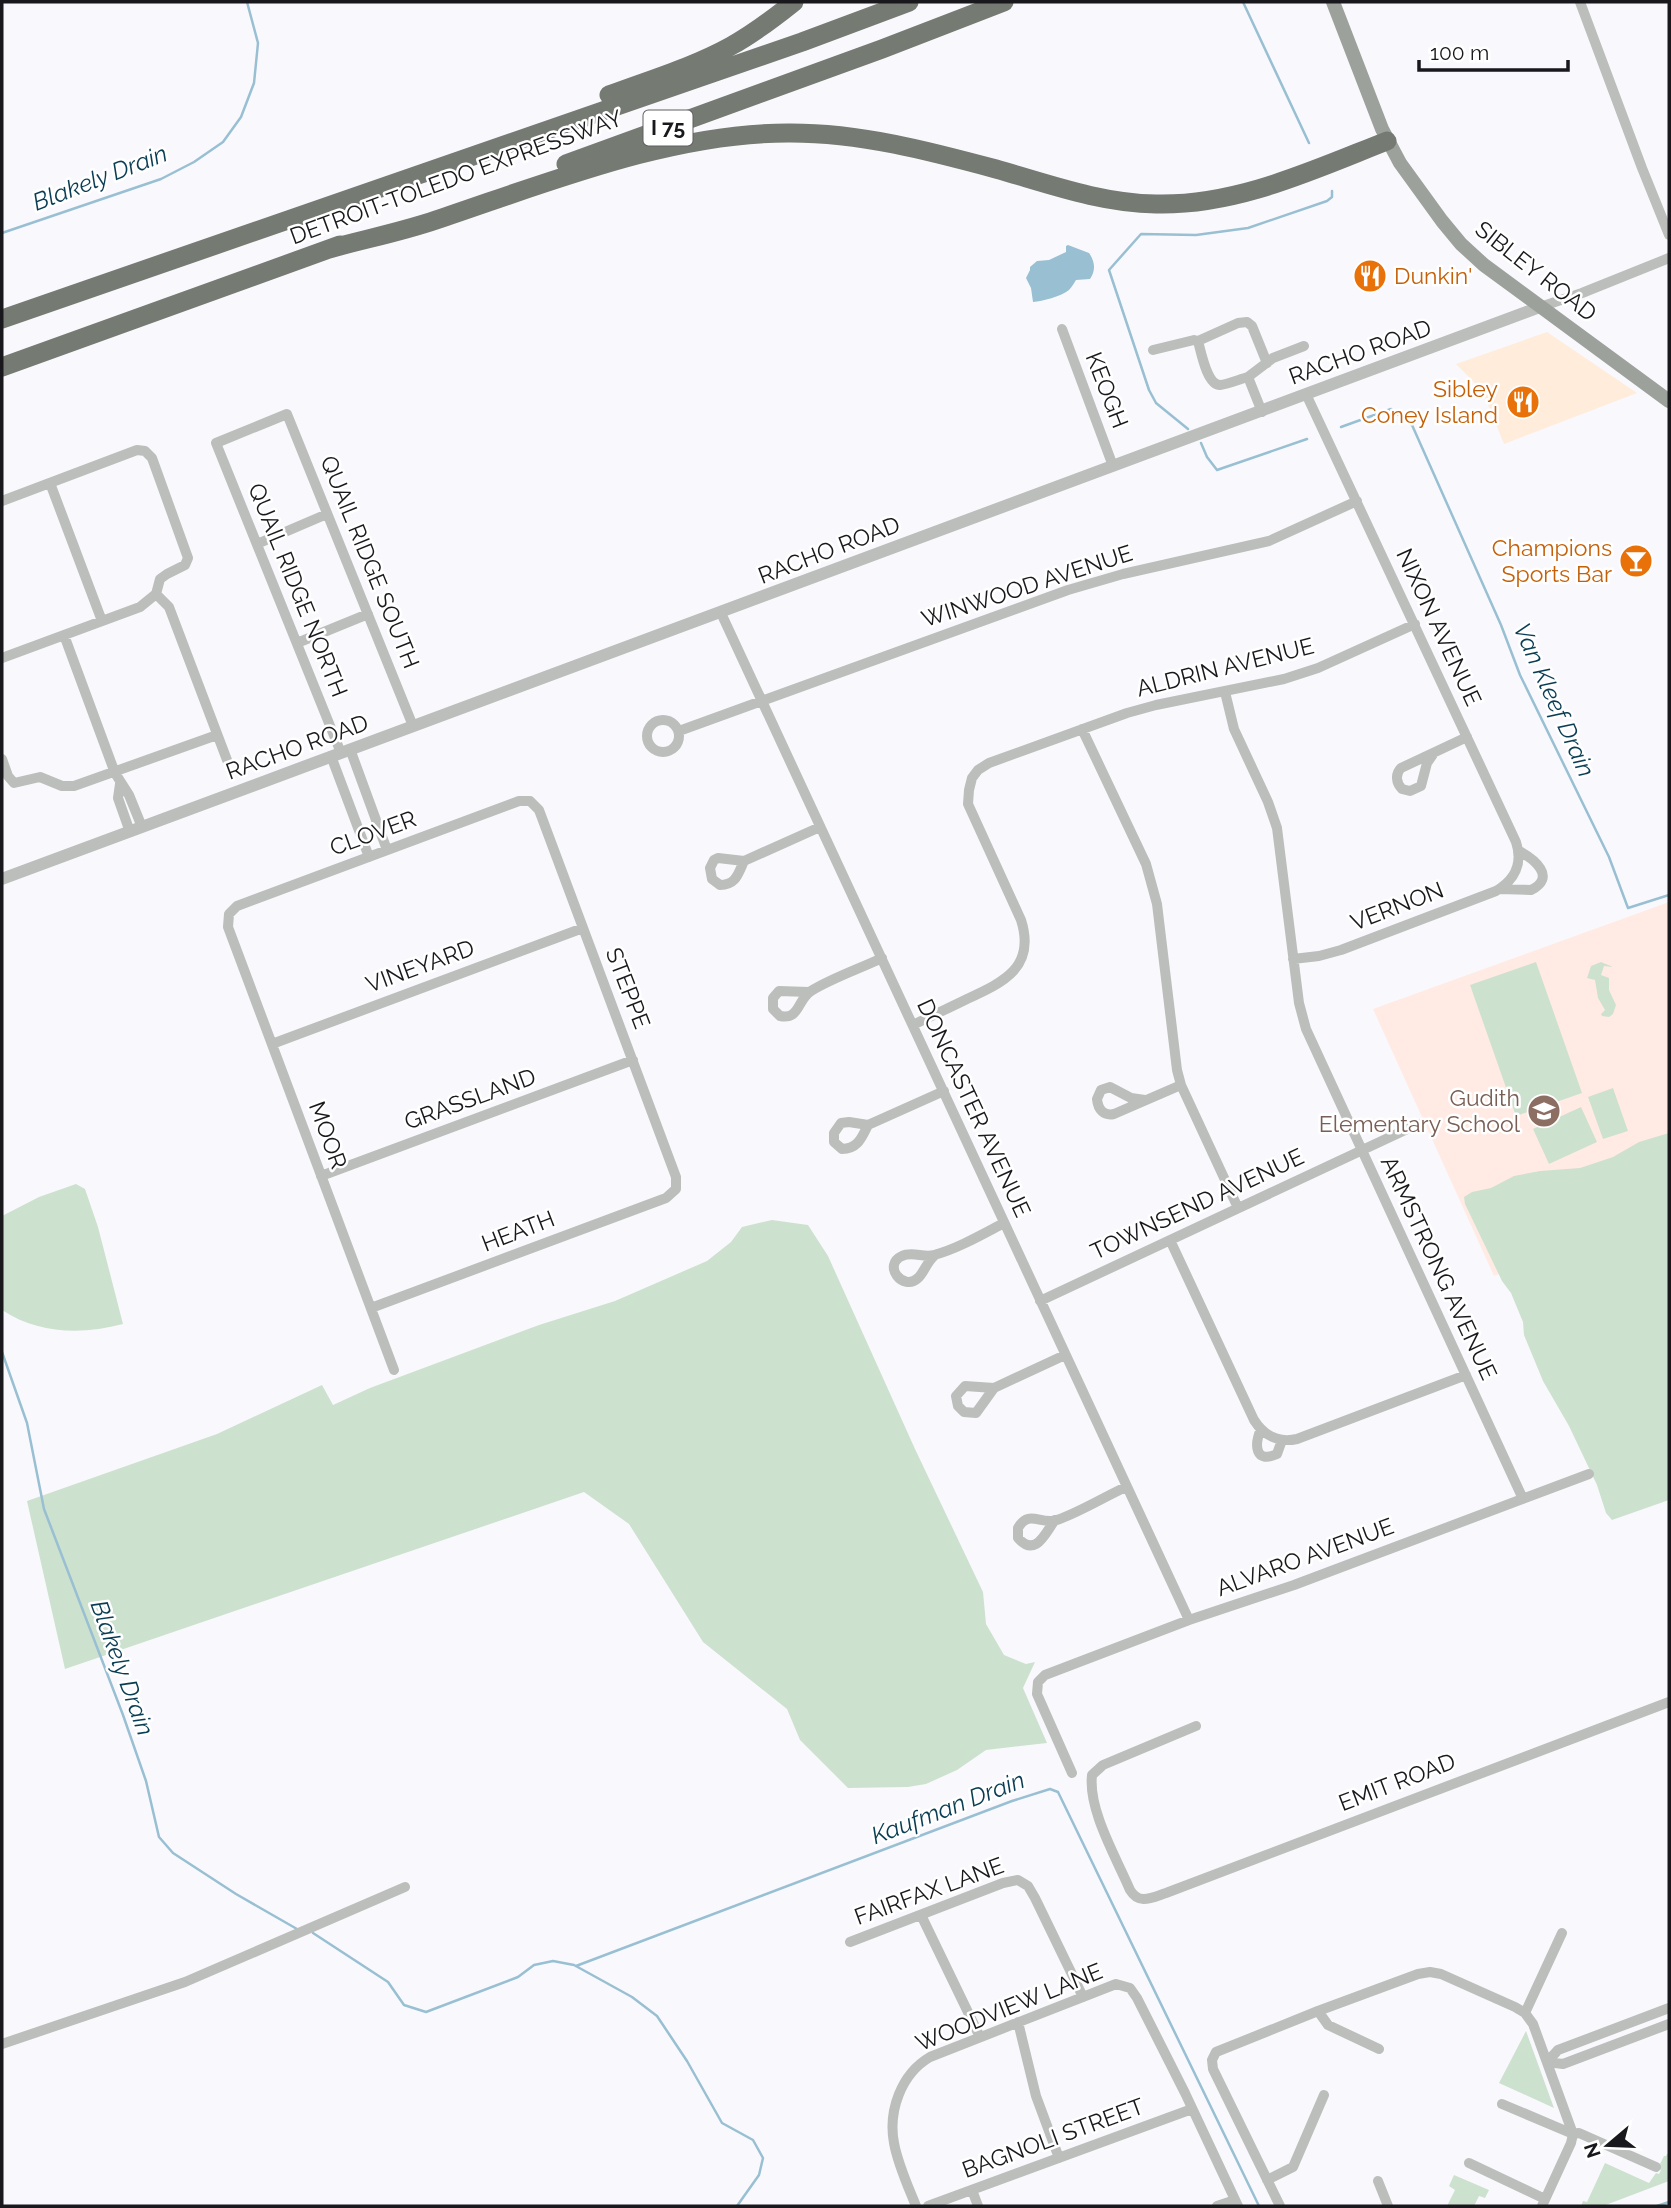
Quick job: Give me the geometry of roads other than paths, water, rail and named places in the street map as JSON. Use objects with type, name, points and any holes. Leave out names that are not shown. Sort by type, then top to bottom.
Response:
[{"type":"highway","points":[[350,198],[445,155],[693,64],[731,47],[794,2]]},
{"type":"highway","name":"DETROIT-TOLEDO EXPRESSWAY","points":[[2,318],[802,42],[909,2]]},
{"type":"highway","name":"DETROIT-TOLEDO EXPRESSWAY","points":[[2,367],[118,323],[707,114],[1004,2]]},
{"type":"highway","points":[[329,249],[432,222],[516,192],[656,151],[740,135],[789,133],[877,140],[996,169],[1093,197],[1155,204],[1211,200],[1254,191],[1387,141]]},
{"type":"main road","name":"SIBLEY ROAD","points":[[1333,2],[1387,141],[1422,195],[1461,244],[1484,265],[1669,401]]},
{"type":"street","points":[[1580,2],[1669,235]]},
{"type":"street","name":"RACHO ROAD","points":[[2,879],[1582,293],[1669,258]]},
{"type":"street","points":[[1153,350],[1190,340],[1198,341],[1247,322],[1252,326],[1267,363]]},
{"type":"street","name":"KEOGH","points":[[1062,329],[1113,466]]},
{"type":"street","points":[[1198,341],[1209,379],[1220,385],[1248,377],[1273,358],[1304,346]]},
{"type":"street","points":[[1248,377],[1262,412]]},
{"type":"street","name":"NIXON AVENUE","points":[[1306,394],[1519,850],[1540,868],[1541,882],[1531,890],[1500,889]]},
{"type":"street","name":"QUAIL RIDGE NORTH","points":[[288,414],[216,443],[341,753]]},
{"type":"street","name":"QUAIL RIDGE SOUTH","points":[[288,414],[413,726]]},
{"type":"street","points":[[2,501],[137,450],[145,451],[152,458],[188,555],[185,565],[160,579],[156,594],[140,607],[4,657],[2,645]]},
{"type":"street","points":[[50,483],[102,621]]},
{"type":"street","name":"WINWOOD AVENUE","points":[[678,731],[1068,590],[1123,574],[1269,541],[1357,501]]},
{"type":"street","points":[[257,544],[327,514]]},
{"type":"street","points":[[156,594],[169,607],[227,760]]},
{"type":"street","name":"DONCASTER AVENUE","points":[[721,613],[1189,1620]]},
{"type":"street","points":[[297,643],[368,614]]},
{"type":"street","name":"ALDRIN AVENUE","points":[[913,1025],[1002,983],[1019,964],[1025,948],[1021,920],[968,804],[968,790],[978,770],[989,763],[1082,729],[1156,705],[1284,679],[1318,668],[1415,624]]},
{"type":"street","points":[[64,635],[120,784],[118,798],[136,829]]},
{"type":"street","name":"ARMSTRONG AVENUE","points":[[1225,692],[1234,729],[1268,802],[1277,828],[1298,1003],[1306,1029],[1367,1149],[1523,1499]]},
{"type":"street","points":[[1082,729],[1152,882],[1157,904],[1174,1058],[1181,1085],[1238,1208]]},
{"type":"street","points":[[2,759],[8,776],[14,783],[40,777],[62,786],[74,786],[217,735]]},
{"type":"street","points":[[1434,753],[1467,737]]},
{"type":"street","points":[[341,753],[387,850]]},
{"type":"street","points":[[341,753],[369,857]]},
{"type":"street","name":"CLOVER","points":[[229,914],[237,906],[519,801],[535,804]]},
{"type":"street","name":"STEPPE","points":[[535,804],[676,1177],[676,1189]]},
{"type":"street","points":[[744,861],[820,827]]},
{"type":"street","name":"VERNON","points":[[1293,959],[1341,950],[1500,889],[1511,879],[1518,863],[1519,850]]},
{"type":"street","name":"MOOR","points":[[229,914],[228,927],[394,1370]]},
{"type":"street","name":"VINEYARD","points":[[272,1044],[583,928]]},
{"type":"street","points":[[809,992],[881,958]]},
{"type":"street","name":"GRASSLAND","points":[[321,1176],[633,1060]]},
{"type":"street","points":[[1145,1100],[1181,1085]]},
{"type":"street","points":[[868,1125],[944,1091]]},
{"type":"street","name":"TOWNSEND AVENUE","points":[[1040,1301],[1418,1124]]},
{"type":"street","name":"HEATH","points":[[371,1308],[666,1198],[676,1189]]},
{"type":"street","points":[[934,1256],[1004,1223]]},
{"type":"street","points":[[1170,1240],[1254,1420],[1261,1430],[1272,1437],[1282,1440],[1297,1439],[1466,1375]]},
{"type":"street","points":[[994,1388],[1065,1355]]},
{"type":"street","points":[[1261,1430],[1256,1442],[1263,1456],[1277,1454],[1282,1440]]},
{"type":"street","name":"ALVARO AVENUE","points":[[1072,1773],[1037,1694],[1038,1682],[1045,1675],[1589,1474]]},
{"type":"street","points":[[1055,1520],[1126,1487]]},
{"type":"street","name":"EMIT ROAD","points":[[1196,1726],[1103,1765],[1092,1775],[1091,1786],[1098,1816],[1129,1889],[1139,1900],[1166,1893],[1669,1702]]},
{"type":"street","name":"FAIRFAX LANE","points":[[850,1942],[1014,1880],[1021,1881],[1028,1886],[1035,1898],[1083,1997]]},
{"type":"street","points":[[2,2044],[185,1982],[405,1887]]},
{"type":"street","points":[[921,1915],[980,2037]]},
{"type":"street","points":[[1525,2013],[1562,1933]]},
{"type":"street","points":[[1280,2206],[1213,2069],[1212,2060],[1220,2050],[1418,1974],[1441,1974],[1525,2013],[1532,2024],[1573,2134],[1544,2203],[1469,2163]]},
{"type":"street","name":"WOODVIEW LANE","points":[[916,2206],[894,2141],[894,2119],[900,2090],[910,2073],[923,2061],[1116,1984],[1130,1987],[1137,1998],[1192,2109]]},
{"type":"street","points":[[1547,2062],[1558,2050],[1669,2008]]},
{"type":"street","points":[[1318,2011],[1328,2025],[1379,2049]]},
{"type":"street","points":[[1018,2022],[1035,2096],[1059,2158]]},
{"type":"street","points":[[1547,2062],[1563,2063],[1669,2024]]},
{"type":"street","points":[[1609,2031],[1614,2045]]},
{"type":"street","points":[[1267,2179],[1293,2166],[1324,2095]]},
{"type":"street","points":[[1502,2104],[1573,2134],[1579,2133],[1656,2167]]},
{"type":"street","points":[[1192,2109],[1236,2203],[1217,2206]]},
{"type":"street","name":"BAGNOLI STREET","points":[[928,2206],[1192,2109]]},
{"type":"street","points":[[1378,2181],[1388,2206]]},
{"type":"street","points":[[972,2190],[978,2206]]},
{"type":"water","points":[[1068,245],[1089,253],[1094,266],[1092,276],[1090,279],[1076,280],[1069,290],[1061,295],[1033,302],[1026,278],[1030,267],[1037,261],[1049,260],[1066,252]]},
{"type":"waterway","name":"Blakely Drain","points":[[2,233],[161,179],[194,162],[223,142],[241,117],[254,83],[258,43],[247,2]]},
{"type":"waterway","name":"Van Kleef Drain","points":[[1243,2],[1309,143]]},
{"type":"waterway","name":"Van Kleef Drain","points":[[1188,429],[1156,403],[1149,390],[1109,270],[1141,234],[1196,235],[1248,228],[1327,201],[1332,197],[1332,191]]},
{"type":"waterway","name":"Van Kleef Drain","points":[[1341,427],[1391,409],[1412,425],[1501,625],[1520,675],[1609,857],[1628,908],[1669,895]]},
{"type":"waterway","name":"Van Kleef Drain","points":[[1201,443],[1217,470],[1307,439]]},
{"type":"waterway","name":"Blakely Drain","points":[[2,1352],[27,1423],[44,1509],[123,1715],[146,1781],[159,1837],[173,1853],[297,1929]]},
{"type":"waterway","name":"Kaufman Drain","points":[[576,1966],[1050,1789],[1058,1792],[1259,2206]]},
{"type":"waterway","name":"Blakely Drain","points":[[313,1933],[388,1982],[404,2005],[426,2012],[518,1977],[534,1965],[553,1961],[574,1965],[632,1997],[657,2016],[687,2061],[722,2123],[753,2140],[763,2158],[759,2175],[737,2206]]},
{"type":"waterway","name":"Kaufman Drain","points":[[1657,2206],[1669,2202]]},
{"type":"place","name":"Dunkin'","points":[[1370,276]]},
{"type":"place","name":"Sibley Coney Island","points":[[1523,402]]},
{"type":"place","name":"Champions Sports Bar","points":[[1636,561]]},
{"type":"place","name":"Gudith Elementary School","points":[[1544,1111]]}]
